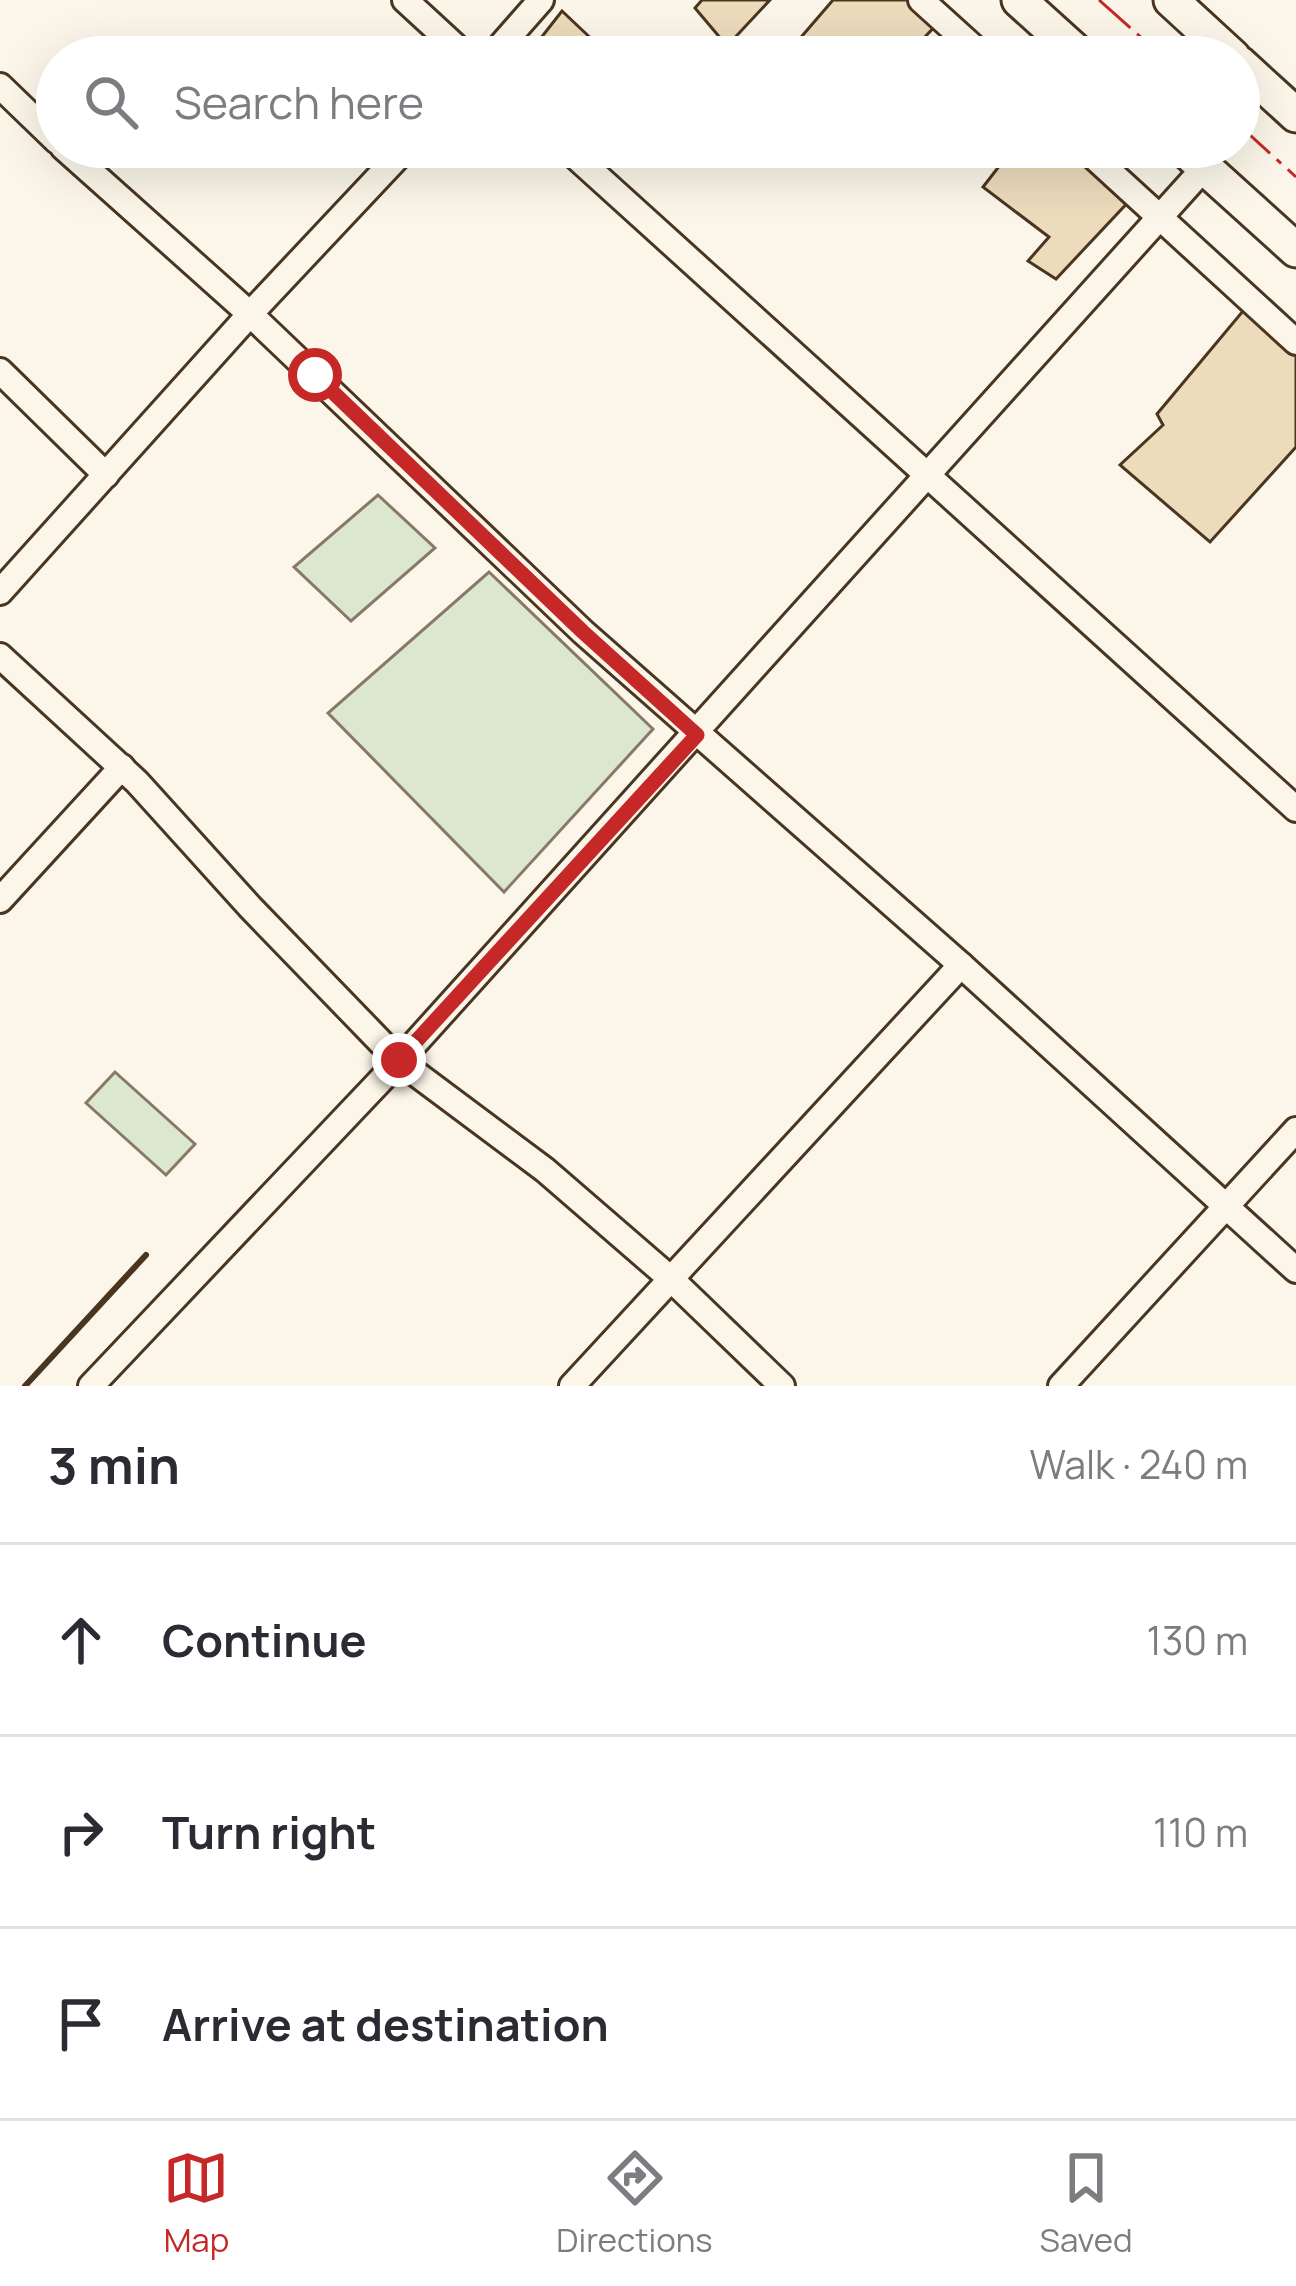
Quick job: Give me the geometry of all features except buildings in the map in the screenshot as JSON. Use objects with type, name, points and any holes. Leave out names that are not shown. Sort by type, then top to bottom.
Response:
[{"type":"main road","points":[[1019,0],[1059,36]]},
{"type":"main road","points":[[1176,2],[1211,36]]},
{"type":"main road","points":[[1260,82],[1296,116]]},
{"type":"main road","points":[[1206,168],[1296,250]]},
{"type":"street","points":[[405,0],[444,36]]},
{"type":"street","points":[[509,36],[541,0]]},
{"type":"street","points":[[920,0],[960,36]]},
{"type":"street","points":[[0,86],[36,121]]},
{"type":"street","points":[[87,168],[250,314],[583,632],[961,964],[1296,1270]]},
{"type":"street","points":[[0,592],[387,168]]},
{"type":"street","points":[[588,168],[1296,809]]},
{"type":"street","points":[[1106,168],[1296,342]]},
{"type":"street","points":[[91,1386],[697,735],[1160,216],[1188,168]]},
{"type":"street","points":[[0,370],[106,476]]},
{"type":"street","points":[[0,656],[122,767],[399,1060],[545,1170],[671,1279],[782,1386]]},
{"type":"street","points":[[0,900],[122,767]]},
{"type":"street","points":[[572,1386],[961,964]]},
{"type":"street","points":[[1061,1386],[1296,1130]]},
{"type":"green space","points":[[378,495],[435,548],[351,621],[294,567]]},
{"type":"green space","points":[[489,572],[653,729],[504,892],[328,713]]},
{"type":"green space","points":[[115,1072],[195,1144],[166,1175],[86,1103]]},
{"type":"wall","points":[[25,1386],[146,1255]]},
{"type":"power","points":[[1099,0],[1139,36]]},
{"type":"power","points":[[1260,144],[1296,177]]},
{"type":"route","points":[[315,375],[697,735],[399,1060]]}]
